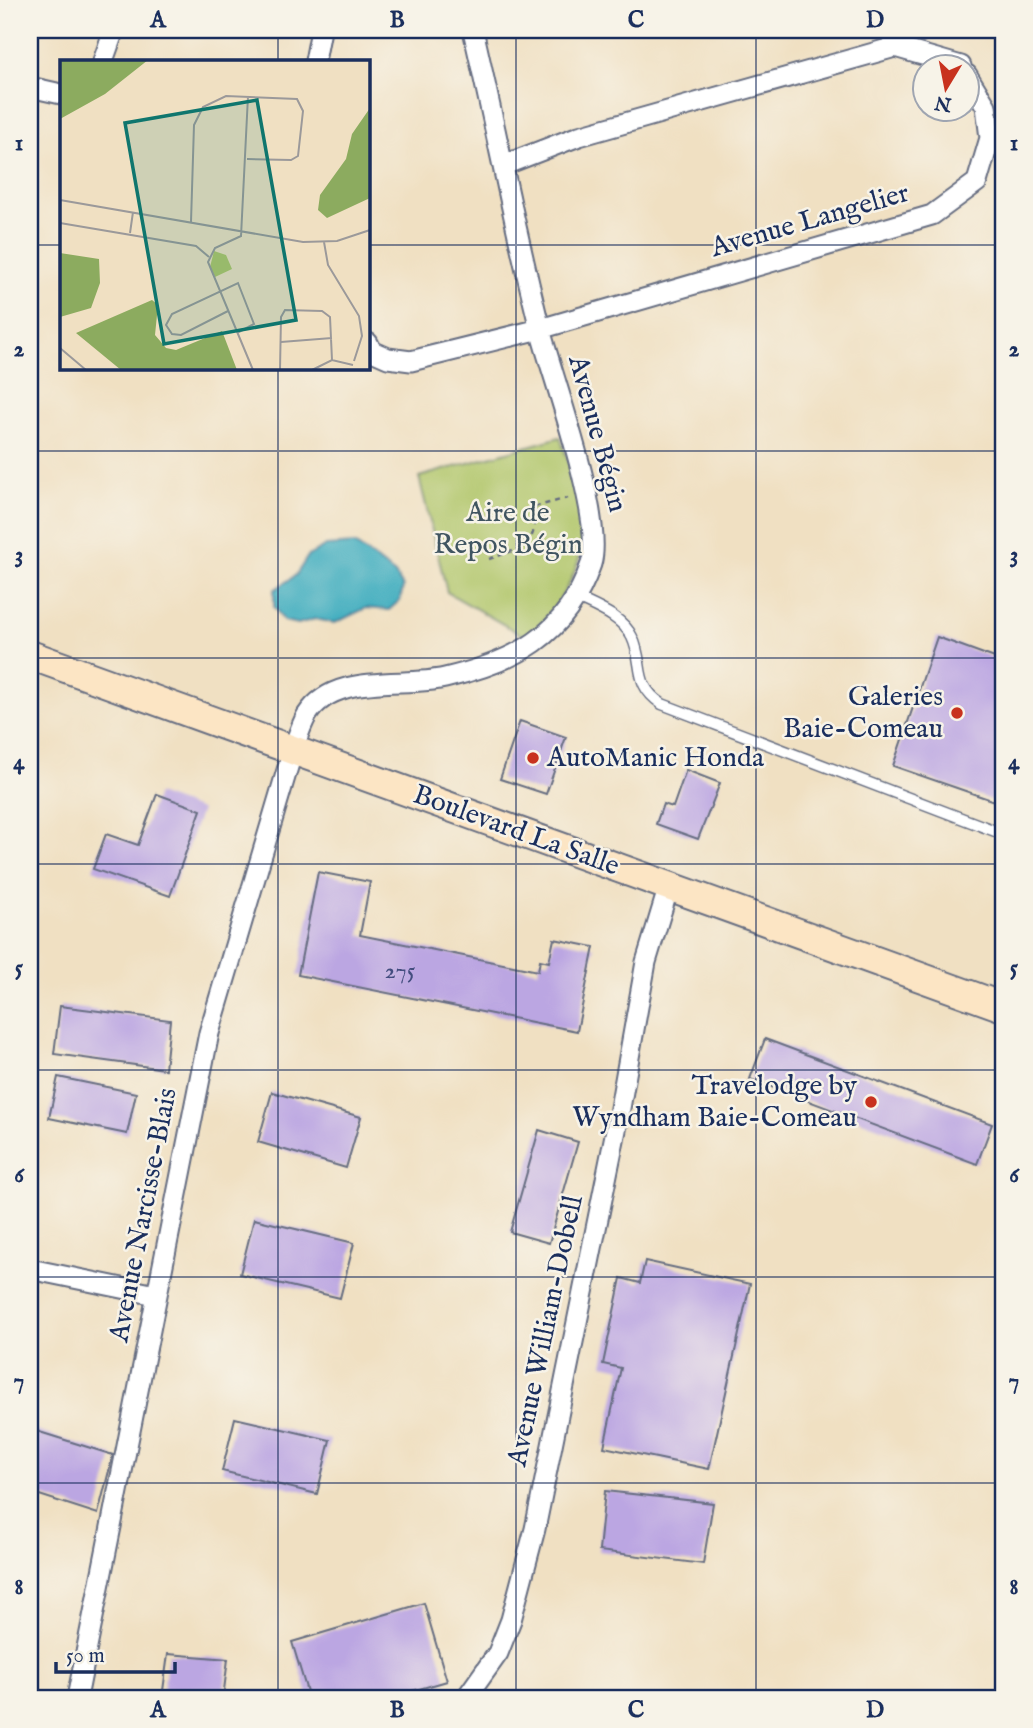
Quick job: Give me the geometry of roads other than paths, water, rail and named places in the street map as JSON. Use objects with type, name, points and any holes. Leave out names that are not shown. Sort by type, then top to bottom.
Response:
[{"type":"street","points":[[103,60],[114,30]]},
{"type":"street","points":[[315,60],[321,30]]},
{"type":"street","name":"Avenue Bégin","points":[[293,750],[306,717],[317,704],[348,687],[441,679],[501,663],[537,642],[555,624],[574,597],[592,562],[594,534],[586,494],[540,329],[473,30]]},
{"type":"street","points":[[504,165],[579,136],[895,47],[912,52]]},
{"type":"street","points":[[30,87],[60,94]]},
{"type":"street","name":"Avenue Langelier","points":[[369,345],[372,351],[388,358],[411,361],[540,329],[932,215],[977,182],[990,138],[986,106],[981,98]]},
{"type":"street","name":"Boulevard La Salle","points":[[30,655],[1003,1007]]},
{"type":"street","name":"Avenue Narcisse-Blais","points":[[77,1698],[209,1033],[293,750]]},
{"type":"street","name":"Avenue William-Dobell","points":[[466,1698],[498,1653],[507,1631],[535,1529],[617,1125],[646,962],[669,886]]},
{"type":"street","points":[[30,1269],[156,1295]]},
{"type":"lane","points":[[574,597],[605,612],[624,626],[633,638],[640,678],[650,696],[662,704],[1003,834]]},
{"type":"water","points":[[355,544],[395,574],[403,587],[400,600],[389,610],[366,608],[335,623],[315,619],[298,624],[284,621],[274,607],[274,590],[296,575],[308,556],[326,546]]},
{"type":"place","name":"Galeries Baie-Comeau","points":[[957,713]]},
{"type":"place","name":"AutoManic Honda","points":[[533,758]]},
{"type":"place","name":"Travelodge by Wyndham Baie-Comeau","points":[[871,1102]]},
{"type":"park label","name":"Aire de Repos Bégin","points":[[508,529]]}]
